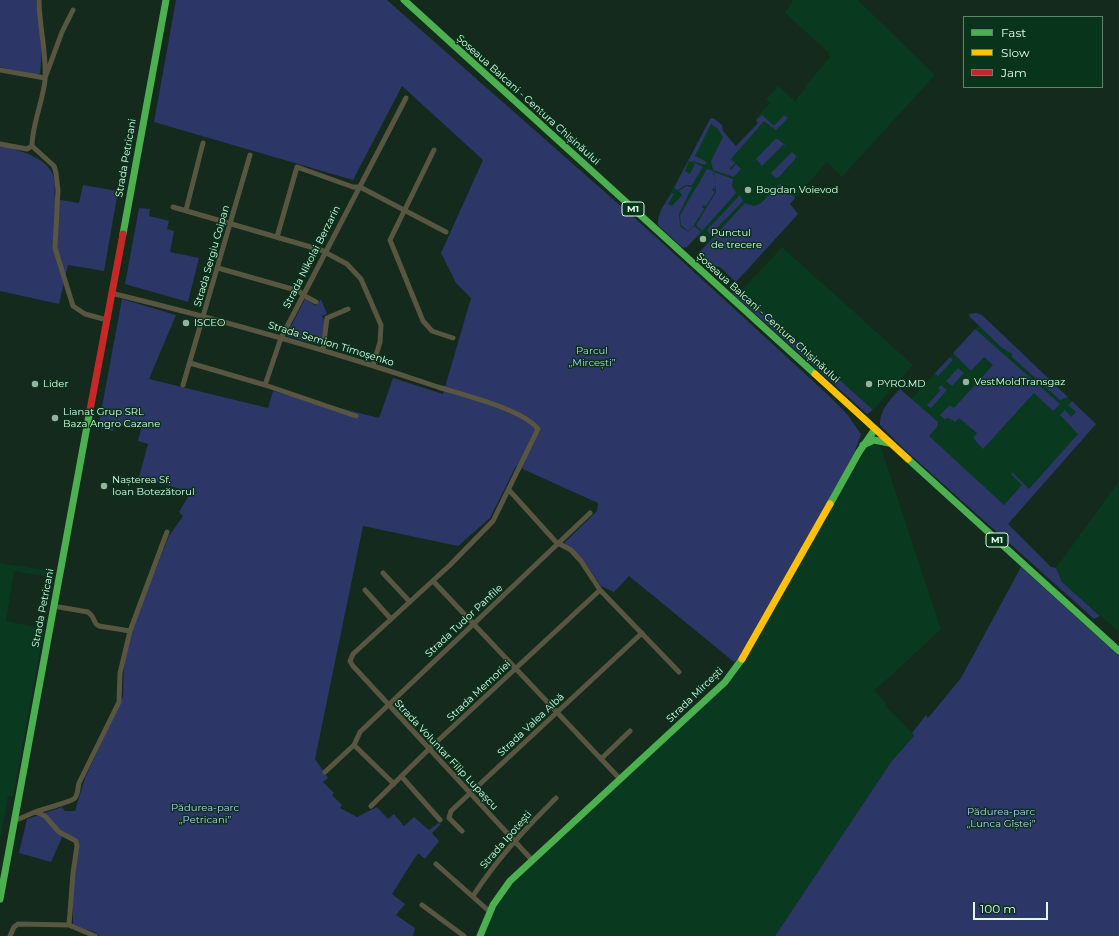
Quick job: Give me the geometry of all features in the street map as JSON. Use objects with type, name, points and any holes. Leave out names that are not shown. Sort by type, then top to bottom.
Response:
[{"type":"main road","name":"Strada Petricani","points":[[0,899],[166,0]]},
{"type":"main road","name":"Șoseaua Balcani - Centura Chișinăului","points":[[404,0],[1119,651]]},
{"type":"main road","name":"Strada Mircești","points":[[480,936],[490,912],[510,881],[724,682],[744,658],[863,445],[875,429]]},
{"type":"main road","points":[[863,445],[874,440],[891,443]]},
{"type":"street","points":[[0,144],[27,149],[32,146],[43,95],[45,78],[44,50],[39,16],[39,0]]},
{"type":"street","points":[[45,78],[54,52],[73,10]]},
{"type":"street","points":[[44,50],[54,52]]},
{"type":"street","points":[[0,70],[45,78]]},
{"type":"street","name":"Strada Nikolai Berzarin","points":[[265,385],[281,338],[406,98]]},
{"type":"street","points":[[186,210],[203,143]]},
{"type":"street","points":[[32,146],[54,166],[56,173],[58,190],[55,248],[73,306],[85,314],[107,320]]},
{"type":"street","points":[[434,150],[390,240],[423,321],[432,331],[453,338]]},
{"type":"street","name":"Strada Sergiu Coipan","points":[[183,385],[250,155]]},
{"type":"street","points":[[277,237],[297,167],[353,187],[360,186],[446,232]]},
{"type":"street","points":[[173,208],[186,210],[321,250],[350,267],[361,279],[367,289],[381,324],[380,342],[373,365]]},
{"type":"street","points":[[218,268],[299,291],[316,302]]},
{"type":"street","name":"Strada Semion Timoșenko","points":[[111,293],[203,316],[373,365],[485,402],[529,420],[538,429],[509,490]]},
{"type":"street","points":[[323,350],[328,318],[348,309]]},
{"type":"street","points":[[190,362],[265,385],[356,416]]},
{"type":"street","points":[[365,590],[391,619],[433,581],[493,521],[509,490],[556,542],[571,550],[581,561],[600,590],[679,672]]},
{"type":"street","name":"Strada Tudor Panfile","points":[[325,772],[354,745],[360,732],[590,513]]},
{"type":"street","points":[[14,821],[57,804],[69,802],[76,795],[79,782],[119,702],[120,673],[130,631],[168,532]]},
{"type":"street","points":[[383,573],[410,602]]},
{"type":"street","points":[[433,581],[620,779]]},
{"type":"street","name":"Strada Memoriei","points":[[371,806],[600,590]]},
{"type":"street","points":[[53,606],[88,612],[99,626],[130,631]]},
{"type":"street","name":"Strada Voluntar Filip Lupașcu","points":[[391,619],[351,659],[352,666],[532,860]]},
{"type":"street","name":"Strada Valea Albă","points":[[462,831],[451,821],[449,816],[451,810],[642,633]]},
{"type":"street","points":[[601,759],[630,731]]},
{"type":"street","points":[[354,745],[394,784]]},
{"type":"street","points":[[402,777],[440,820]]},
{"type":"street","name":"Strada Ipotești","points":[[472,896],[488,872],[514,840],[556,798]]},
{"type":"street","points":[[35,812],[45,816],[59,832],[76,841],[77,846],[68,925]]},
{"type":"street","points":[[436,864],[490,912]]},
{"type":"street","points":[[422,905],[464,936]]},
{"type":"street","points":[[10,936],[14,927],[18,924],[68,925],[95,936]]},
{"type":"shaded area","points":[[793,0],[858,0],[935,75],[842,177],[827,162],[790,204],[798,214],[736,282],[705,253],[706,245],[695,236],[694,237],[669,221],[666,201],[710,119],[713,118],[722,125],[723,131],[736,146],[758,123],[756,120],[757,117],[770,103],[766,99],[778,86],[795,101],[806,87],[805,86],[830,57],[828,56],[829,53],[785,13]]},
{"type":"shaded area","points":[[782,247],[913,365],[873,410],[741,291]]},
{"type":"shaded area","points":[[985,318],[1096,424],[1008,524],[893,419]]},
{"type":"shaded area","points":[[870,443],[878,444],[881,448],[941,629],[874,690],[886,703],[885,705],[915,736],[891,762],[775,936],[483,936],[496,905],[508,888],[745,660],[862,453]]},
{"type":"shaded area","points":[[1119,481],[1119,632],[1062,582],[1056,568]]},
{"type":"shaded area","points":[[0,563],[51,571],[50,577],[14,571],[6,621],[44,629],[13,797],[8,796],[0,841]]},
{"type":"green space","points":[[0,0],[36,0],[42,50],[40,73],[38,75],[0,67]]},
{"type":"green space","name":"Parcul „Mircești”","points":[[176,0],[387,0],[657,238],[826,393],[847,414],[861,434],[853,456],[745,652],[734,662],[629,576],[614,592],[601,586],[588,567],[564,543],[597,511],[598,503],[516,466],[490,518],[458,546],[363,526],[315,759],[328,778],[323,782],[334,793],[332,795],[342,805],[340,808],[357,817],[377,807],[388,819],[394,814],[404,826],[414,817],[429,830],[438,823],[441,824],[432,833],[439,841],[425,859],[418,853],[392,894],[405,904],[396,915],[415,928],[413,936],[99,936],[95,932],[73,925],[73,889],[79,841],[64,833],[51,862],[19,853],[27,819],[62,807],[65,811],[75,811],[85,778],[123,697],[124,663],[131,632],[169,536],[183,516],[179,512],[191,492],[139,477],[148,444],[138,441],[141,429],[115,424],[113,431],[98,428],[122,299],[176,315],[149,379],[268,408],[273,391],[379,418],[393,378],[443,394],[471,298],[456,283],[441,253],[483,160],[402,86],[353,180],[154,122]]},
{"type":"green space","points":[[762,115],[774,126],[784,115],[788,118],[776,130],[764,121],[731,159],[735,163],[730,168],[731,170],[736,164],[741,169],[734,177],[713,170],[711,161],[723,137],[717,128],[711,124],[695,156],[707,162],[705,165],[693,161],[689,161],[685,171],[690,174],[695,164],[693,162],[703,167],[692,185],[686,185],[678,190],[674,188],[710,119],[713,118],[722,125],[723,131],[736,146],[758,123],[756,120]]},
{"type":"green space","points":[[775,139],[778,139],[786,146],[783,145],[762,166],[756,159]]},
{"type":"green space","points":[[0,145],[26,153],[48,167],[53,174],[55,183],[55,199],[79,203],[83,185],[118,191],[104,271],[68,265],[59,304],[0,291]]},
{"type":"green space","points":[[792,152],[796,156],[795,159],[779,177],[776,178],[771,173]]},
{"type":"green space","points":[[707,169],[713,171],[715,191],[714,187],[712,190],[715,192],[706,206],[703,205],[702,208],[705,208],[694,225],[688,231],[681,225],[680,215]]},
{"type":"green space","points":[[714,172],[733,179],[732,186],[736,193],[702,231],[696,225],[716,192]]},
{"type":"green space","points":[[780,184],[795,198],[790,204],[798,214],[736,282],[720,267],[710,265],[702,257],[698,258],[696,256],[745,203],[754,206],[760,204]]},
{"type":"green space","points":[[686,186],[692,187],[679,214],[680,226],[688,232],[694,226],[701,232],[687,247],[683,248],[658,225],[658,221],[662,208],[672,193],[674,194],[668,204],[672,206],[682,195],[679,191]]},
{"type":"green space","points":[[740,195],[743,201],[710,235],[707,230]]},
{"type":"green space","points":[[139,208],[150,209],[149,216],[169,221],[167,229],[174,231],[170,252],[199,258],[188,302],[125,284]]},
{"type":"green space","points":[[741,291],[873,410],[867,414],[732,293]]},
{"type":"green space","points":[[305,299],[316,306],[321,299],[327,314],[322,316],[325,323],[325,331],[323,339],[319,345],[287,336]]},
{"type":"green space","points":[[976,313],[982,315],[1068,397],[1060,400],[1012,357],[1012,354],[1001,347],[970,317],[969,314]]},
{"type":"green space","points":[[975,329],[1060,404],[1053,411],[1034,393],[983,449],[973,438],[977,433],[959,418],[955,422],[949,418],[944,419],[940,415],[950,405],[954,408],[993,365],[984,357],[971,371],[953,353]]},
{"type":"green space","points":[[950,357],[953,360],[938,376],[935,373]]},
{"type":"green space","points":[[958,368],[964,373],[952,386],[946,381]]},
{"type":"green space","points":[[941,385],[947,390],[931,408],[927,405],[940,391],[938,388]]},
{"type":"green space","points":[[900,389],[938,422],[937,427],[929,436],[1004,505],[1022,485],[1011,474],[1013,473],[1029,489],[1078,434],[1060,415],[1065,410],[1071,417],[1076,412],[1068,405],[1072,401],[1096,424],[1008,524],[1051,567],[1056,568],[1062,582],[1100,616],[1094,619],[904,449],[880,425],[880,419],[884,409]]},
{"type":"green space","name":"Pădurea-parc „Lunca Gîștei”","points":[[1021,567],[1119,656],[1119,936],[775,936],[891,762],[914,736],[912,733],[926,715],[928,718],[961,678]]},
{"type":"traffic: fast","points":[[123,234],[166,0]]},
{"type":"traffic: fast","points":[[404,0],[815,374]]},
{"type":"traffic: fast","points":[[0,899],[90,410]]},
{"type":"traffic: fast","points":[[830,504],[859,452],[875,429]]},
{"type":"traffic: fast","points":[[863,445],[874,440],[889,443]]},
{"type":"traffic: fast","points":[[908,459],[1119,651]]},
{"type":"traffic: fast","points":[[480,936],[493,905],[510,881],[725,682],[742,659]]},
{"type":"traffic: slow","points":[[815,374],[908,459]]},
{"type":"traffic: slow","points":[[742,659],[830,504]]},
{"type":"traffic: jam","points":[[90,410],[123,234]]},
{"type":"place","name":"Bogdan Voievod","points":[[748,190]]},
{"type":"place","name":"Punctul de trecere","points":[[703,239]]},
{"type":"place","name":"ISCEO","points":[[186,323]]},
{"type":"place","name":"VestMoldTransgaz","points":[[966,382]]},
{"type":"place","name":"Lider","points":[[35,384]]},
{"type":"place","name":"PYRO.MD","points":[[869,384]]},
{"type":"place","name":"Lianat Grup SRL Baza Angro Cazane","points":[[55,418]]},
{"type":"place","name":"Nașterea Sf. Ioan Botezătorul","points":[[104,486]]},
{"type":"park label","name":"Pădurea-parc „Petricani”","points":[[205,814]]}]
